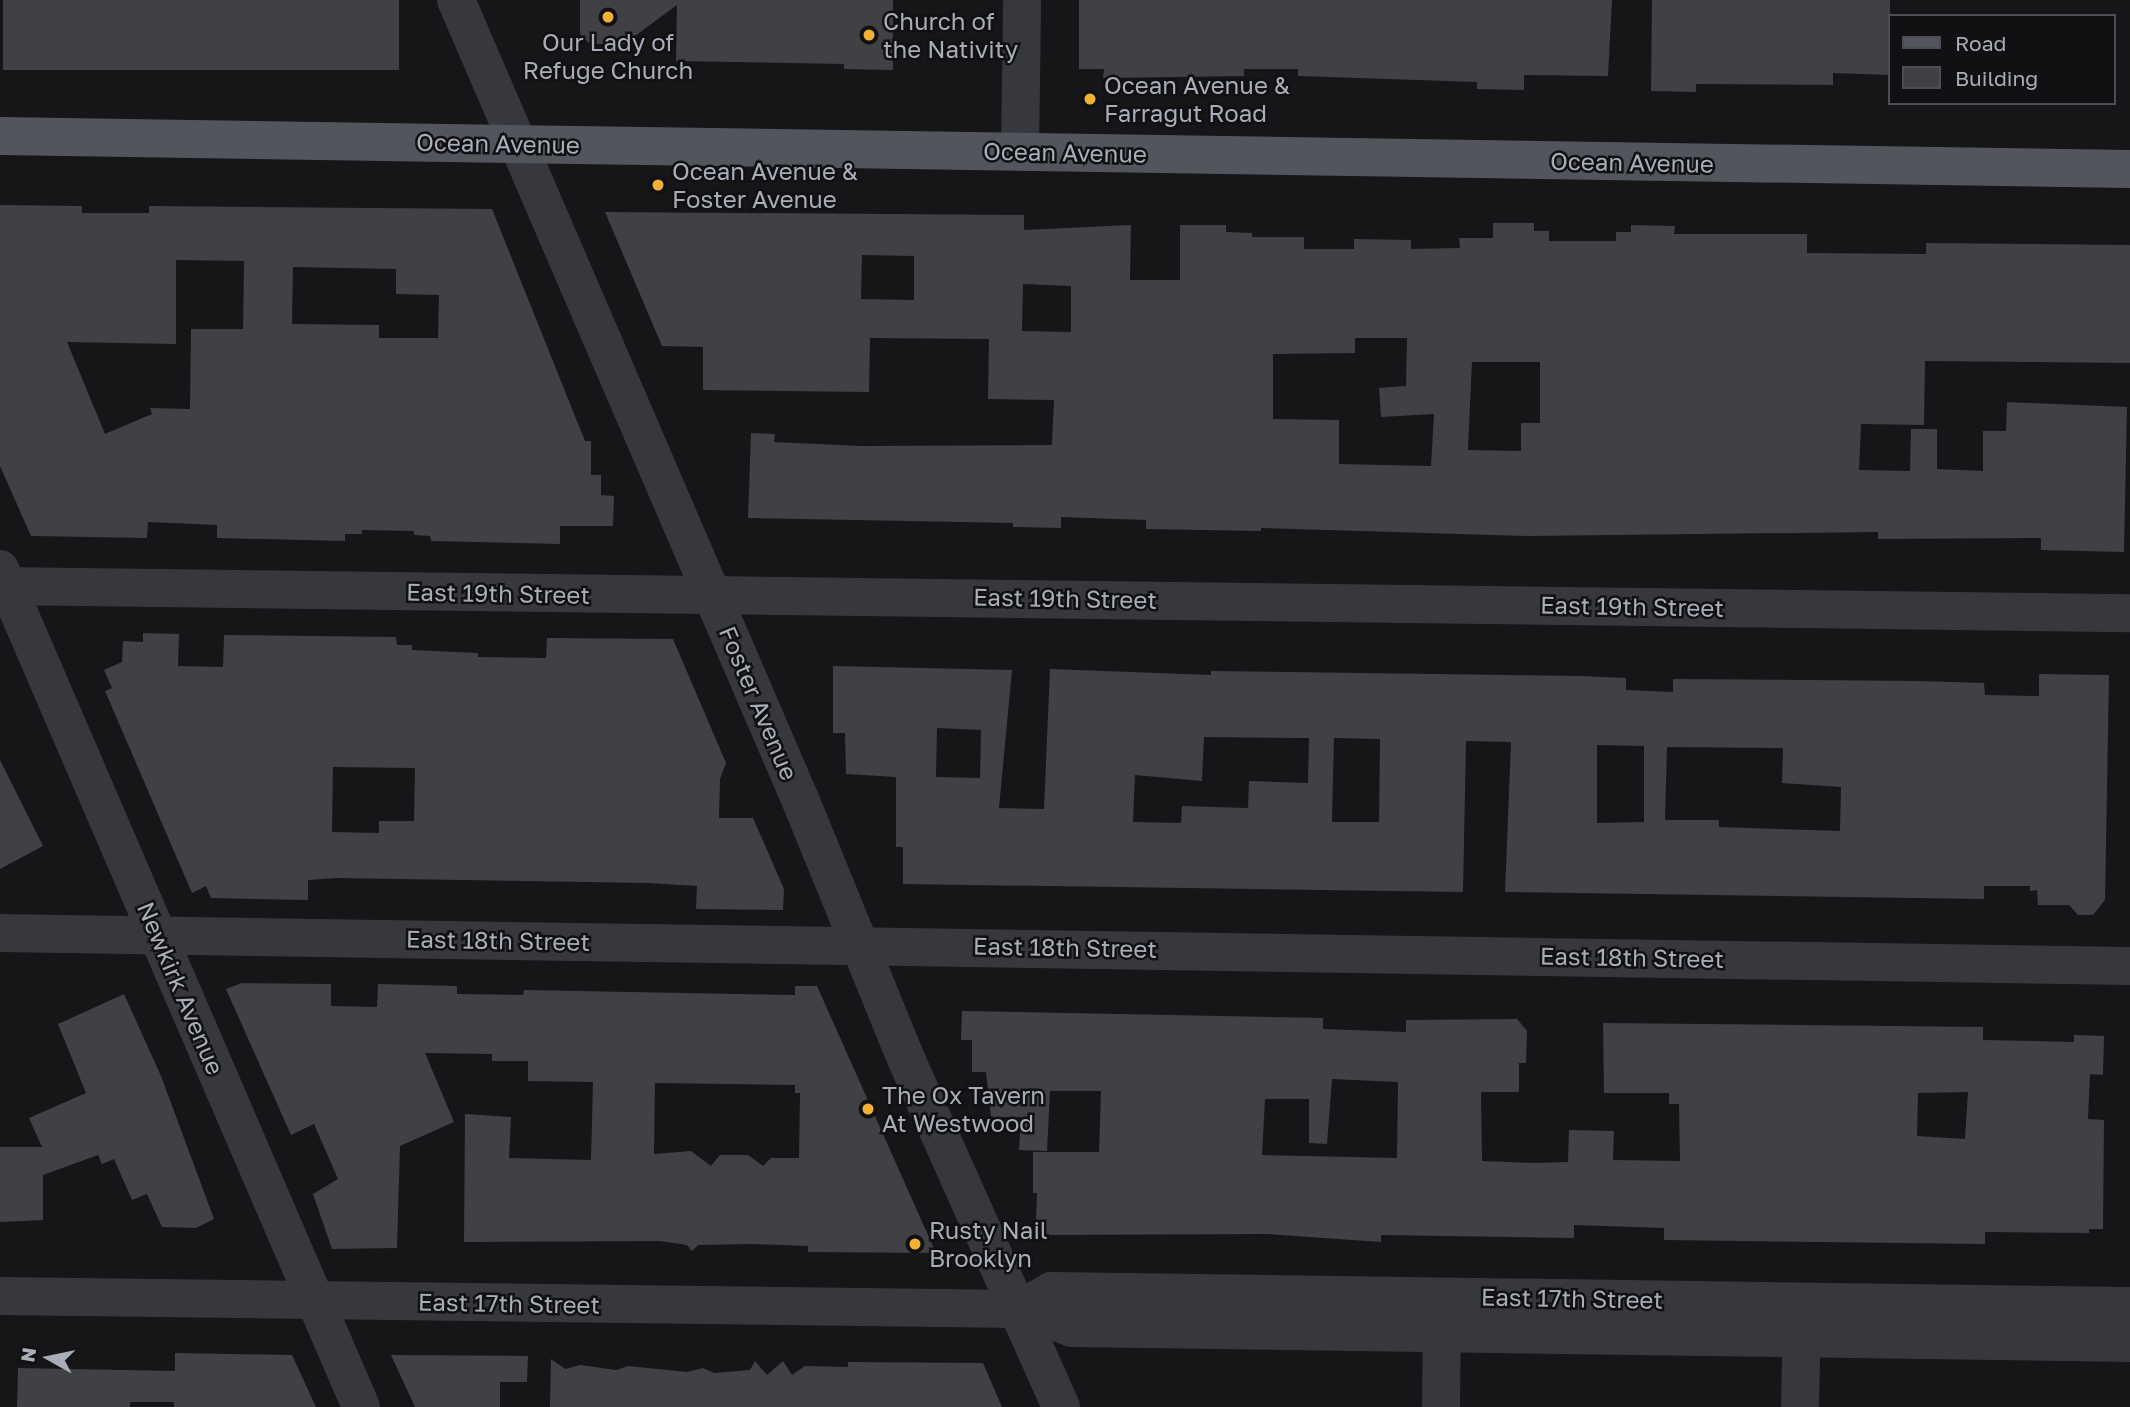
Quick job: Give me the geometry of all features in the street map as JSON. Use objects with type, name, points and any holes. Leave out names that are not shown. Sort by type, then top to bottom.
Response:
[{"type":"main road","name":"Ocean Avenue","points":[[0,136],[2130,169]]},
{"type":"street","name":"Foster Avenue","points":[[456,0],[712,595],[858,944],[1061,1407]]},
{"type":"street","points":[[1020,151],[1022,0]]},
{"type":"street","name":"East 19th Street","points":[[2,580],[712,595],[2130,613]]},
{"type":"street","name":"Newkirk Avenue","points":[[2,580],[158,935],[360,1407]]},
{"type":"street","name":"East 18th Street","points":[[0,933],[2130,965]]},
{"type":"street","name":"East 17th Street","points":[[1019,1309],[1051,1291],[1442,1296],[2130,1343]]},
{"type":"street","name":"East 17th Street","points":[[0,1296],[1019,1309],[1072,1328],[1441,1334],[2130,1306]]},
{"type":"street","points":[[1441,1407],[1442,1296]]},
{"type":"street","points":[[1800,1407],[1801,1320]]},
{"type":"building","points":[[3,0],[399,0],[399,70],[3,70]]},
{"type":"building","points":[[580,0],[893,0],[893,70],[844,69],[844,64],[676,61],[677,5],[624,44],[590,44],[580,34]]},
{"type":"building","points":[[1079,0],[1612,0],[1608,76],[1524,75],[1524,90],[1477,89],[1477,82],[1298,76],[1298,69],[1244,69],[1244,76],[1103,78],[1104,69],[1079,69]]},
{"type":"building","points":[[1652,0],[1890,0],[1888,75],[1833,73],[1833,85],[1696,84],[1696,92],[1651,91]]},
{"type":"building","points":[[0,205],[82,206],[82,213],[149,213],[149,206],[492,209],[585,441],[591,441],[591,475],[601,475],[601,495],[614,496],[613,526],[560,526],[560,544],[431,541],[430,536],[414,535],[414,531],[362,530],[362,534],[345,534],[345,541],[217,538],[217,525],[148,522],[147,538],[31,536],[0,466]],"holes":[[[176,260],[244,261],[243,329],[191,329],[190,409],[150,408],[152,414],[105,434],[67,342],[176,344]],[[293,267],[396,269],[396,294],[439,295],[438,338],[379,338],[379,325],[292,324]]]},
{"type":"building","points":[[605,212],[1024,215],[1024,230],[1131,225],[1130,280],[1180,280],[1180,225],[1226,225],[1226,232],[1252,233],[1252,237],[1304,237],[1304,249],[1354,249],[1354,239],[1411,240],[1411,249],[1460,248],[1459,238],[1493,238],[1493,223],[1534,223],[1534,231],[1549,231],[1549,241],[1616,241],[1616,232],[1631,232],[1631,225],[1675,226],[1674,234],[1807,234],[1807,253],[1926,254],[1926,243],[2130,245],[2130,363],[1925,361],[1924,425],[1861,424],[1859,470],[1910,471],[1911,429],[1937,429],[1937,469],[1983,471],[1983,431],[2006,431],[2007,402],[2127,407],[2124,552],[2041,550],[2041,538],[1878,539],[1878,532],[1529,536],[1261,528],[1261,531],[1146,529],[1146,520],[1061,517],[1061,528],[1013,527],[1013,523],[748,518],[751,433],[775,434],[774,442],[861,446],[1052,445],[1054,400],[988,399],[989,339],[870,338],[869,392],[703,390],[703,347],[662,346]],"holes":[[[862,255],[914,256],[914,300],[861,299]],[[1023,284],[1071,286],[1071,332],[1022,331]],[[1355,338],[1407,338],[1406,386],[1379,388],[1381,417],[1434,414],[1431,466],[1339,464],[1339,420],[1273,419],[1273,354],[1355,353]],[[1472,362],[1540,362],[1540,423],[1521,423],[1521,451],[1468,450]]]},
{"type":"building","points":[[143,633],[179,634],[178,666],[223,667],[224,635],[396,637],[397,645],[412,645],[412,650],[478,653],[478,657],[546,658],[547,638],[673,639],[726,763],[720,779],[719,818],[753,818],[784,889],[783,910],[696,909],[697,886],[648,883],[336,878],[308,880],[308,900],[211,898],[206,886],[192,893],[105,691],[112,688],[104,670],[122,662],[123,641],[143,642]],"holes":[[[333,767],[415,768],[414,821],[379,821],[379,833],[332,832]]]},
{"type":"building","points":[[833,666],[1012,670],[999,808],[1044,809],[1050,669],[1211,675],[1211,671],[1581,676],[1626,678],[1626,690],[1673,692],[1673,679],[1919,681],[1984,683],[1985,695],[2039,696],[2039,674],[2109,675],[2105,900],[2093,915],[2078,915],[2069,905],[2038,905],[2037,890],[2030,891],[2030,886],[1984,886],[1984,899],[1505,892],[1511,742],[1466,741],[1463,892],[903,884],[903,847],[896,847],[896,777],[846,774],[845,733],[833,733]],"holes":[[[937,728],[981,730],[980,778],[936,777]],[[1204,737],[1309,738],[1308,783],[1249,781],[1248,808],[1182,806],[1181,823],[1133,822],[1135,775],[1202,781]],[[1334,738],[1380,739],[1379,822],[1332,822]],[[1597,745],[1644,746],[1644,822],[1597,823]],[[1667,747],[1783,748],[1782,783],[1841,787],[1840,831],[1719,827],[1719,820],[1665,820]]]},
{"type":"building","points":[[0,760],[43,846],[0,869]]},
{"type":"building","points":[[242,983],[331,984],[331,1006],[377,1007],[378,984],[457,986],[457,994],[523,995],[524,990],[795,995],[795,986],[817,986],[936,1253],[808,1252],[808,1246],[752,1244],[698,1245],[692,1251],[687,1245],[660,1241],[464,1242],[465,1114],[511,1117],[509,1158],[591,1160],[593,1082],[528,1081],[528,1061],[492,1061],[492,1054],[425,1053],[454,1122],[400,1146],[397,1248],[332,1249],[313,1194],[338,1179],[314,1124],[291,1135],[226,989]],"holes":[[[655,1083],[795,1085],[795,1093],[800,1093],[799,1158],[771,1158],[763,1166],[748,1155],[720,1155],[711,1166],[691,1151],[654,1154]]]},
{"type":"building","points":[[124,994],[161,1076],[214,1219],[196,1228],[162,1227],[147,1194],[132,1200],[114,1159],[102,1164],[98,1155],[43,1175],[43,1220],[0,1222],[0,1147],[42,1147],[29,1118],[86,1093],[58,1024]]},
{"type":"building","points":[[962,1011],[1323,1018],[1323,1029],[1406,1032],[1406,1020],[1517,1019],[1527,1031],[1526,1063],[1519,1063],[1519,1092],[1481,1092],[1482,1161],[1534,1163],[1568,1162],[1569,1130],[1614,1131],[1613,1160],[1680,1161],[1679,1104],[1669,1104],[1669,1093],[1604,1093],[1603,1023],[1983,1027],[1983,1040],[2074,1042],[2074,1035],[2104,1036],[2103,1075],[2090,1074],[2088,1119],[2104,1120],[2103,1229],[2089,1229],[2089,1233],[1985,1232],[1985,1244],[1664,1240],[1664,1228],[1574,1225],[1574,1238],[1381,1235],[1381,1242],[1268,1234],[1042,1235],[1042,1222],[1036,1222],[1037,1193],[1033,1193],[1033,1152],[1099,1152],[1101,1091],[1050,1091],[1047,1151],[1019,1150],[1021,1117],[991,1117],[986,1072],[972,1072],[972,1040],[961,1040]],"holes":[[[1332,1079],[1398,1082],[1397,1158],[1262,1155],[1265,1099],[1309,1099],[1309,1143],[1327,1144]],[[1968,1092],[1965,1139],[1917,1136],[1918,1093]]]},
{"type":"building","points":[[175,1353],[292,1355],[316,1407],[174,1407],[174,1402],[130,1402],[130,1407],[17,1407],[18,1368],[175,1371]]},
{"type":"building","points":[[391,1355],[528,1356],[527,1382],[500,1382],[500,1407],[415,1407]]},
{"type":"building","points":[[551,1359],[565,1369],[580,1365],[616,1370],[628,1366],[687,1372],[703,1368],[714,1373],[750,1370],[755,1361],[767,1375],[783,1361],[792,1375],[805,1366],[848,1367],[848,1362],[983,1363],[1002,1407],[550,1407]]},
{"type":"place","name":"Our Lady of Refuge Church","points":[[608,17]]},
{"type":"place","name":"Church of the Nativity","points":[[869,35]]},
{"type":"place","name":"Ocean Avenue & Farragut Road","points":[[1090,99]]},
{"type":"place","name":"Ocean Avenue & Foster Avenue","points":[[658,185]]},
{"type":"place","name":"The Ox Tavern At Westwood","points":[[868,1109]]},
{"type":"place","name":"Rusty Nail Brooklyn","points":[[915,1244]]}]
